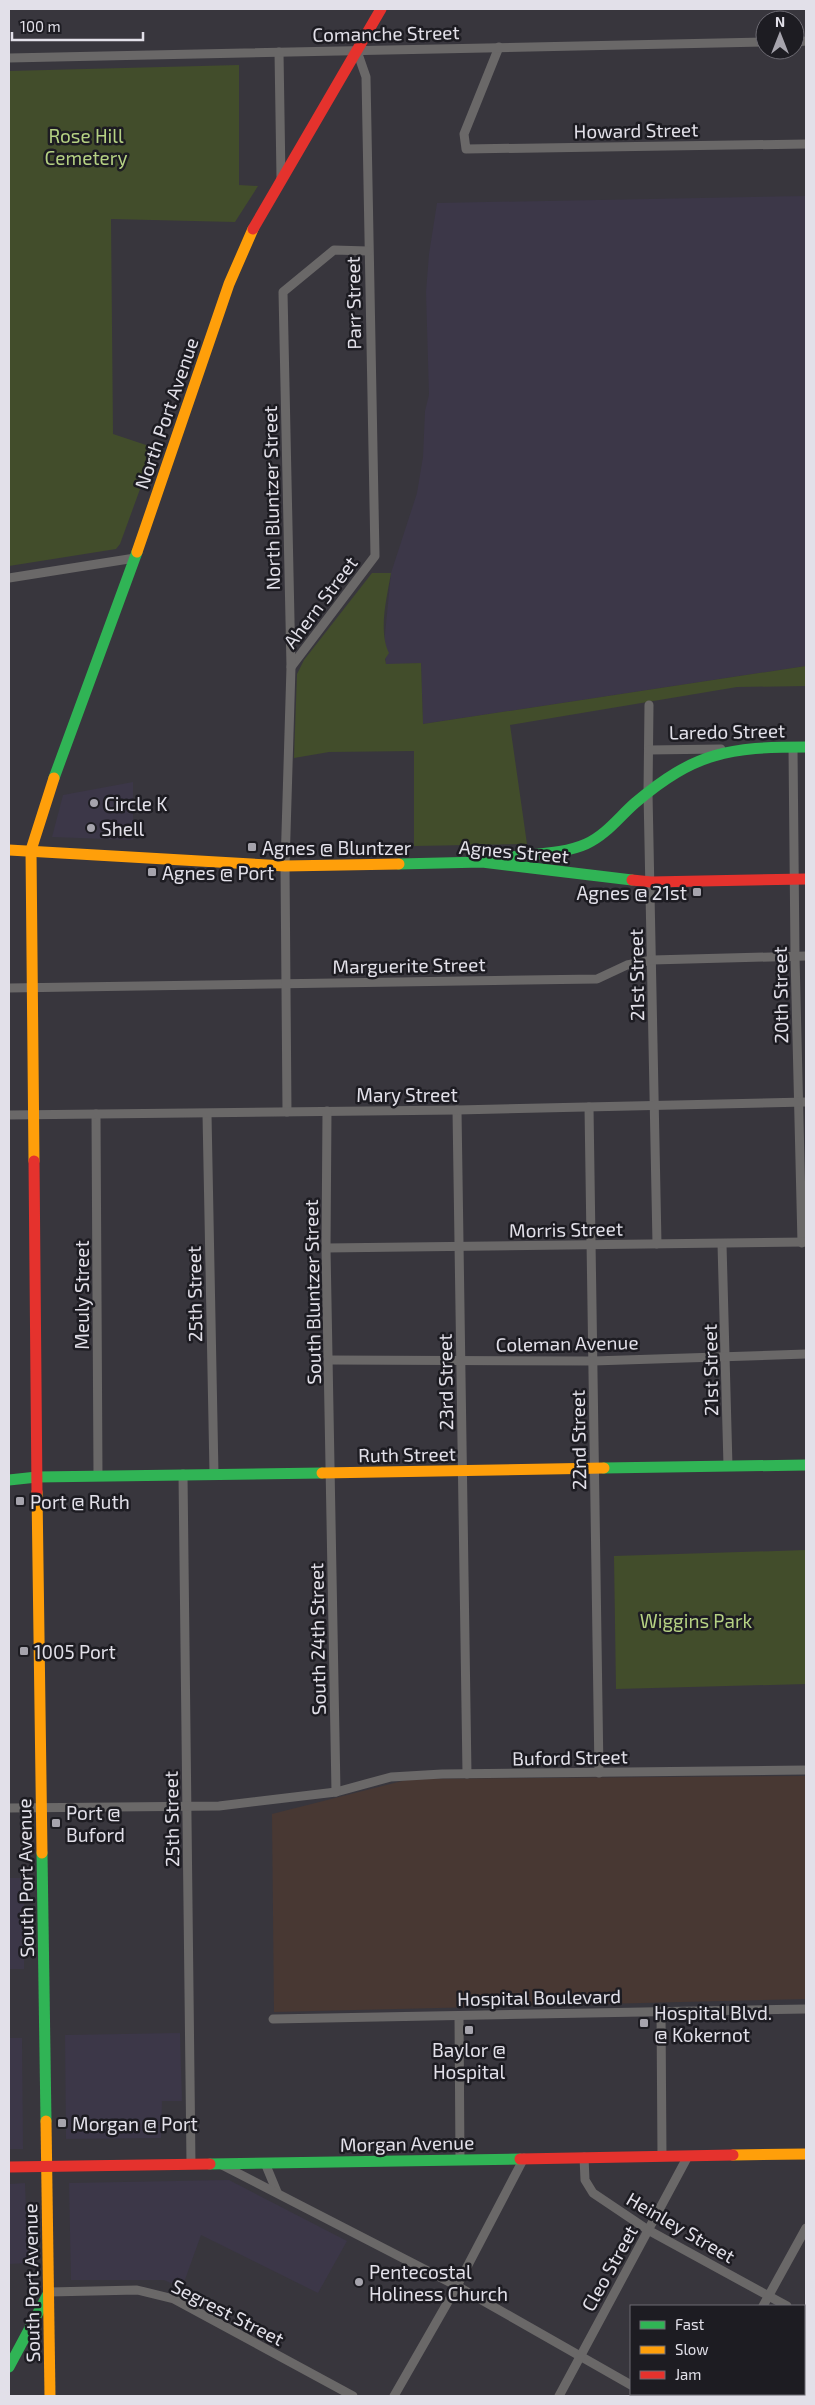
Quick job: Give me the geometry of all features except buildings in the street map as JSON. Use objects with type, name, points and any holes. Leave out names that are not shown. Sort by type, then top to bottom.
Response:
[{"type":"main road","name":"North Port Avenue","points":[[31,850],[50,789],[135,558],[229,284],[257,220],[381,9]]},
{"type":"main road","name":"Laredo Street","points":[[736,749],[806,747]]},
{"type":"main road","points":[[482,862],[522,854],[560,852],[586,844],[609,830],[633,805],[687,765],[736,749]]},
{"type":"main road","name":"Agnes Street","points":[[9,850],[285,866],[482,862],[651,882],[801,879]]},
{"type":"main road","name":"South Port Avenue","points":[[31,850],[32,1115],[45,2166],[50,2396]]},
{"type":"main road","name":"Ruth Street","points":[[9,1480],[37,1477],[183,1474],[806,1465]]},
{"type":"main road","name":"Morgan Avenue","points":[[9,2167],[806,2154]]},
{"type":"main road","points":[[9,2367],[49,2292]]},
{"type":"street","name":"Comanche Street","points":[[9,58],[755,42]]},
{"type":"street","name":"Howard Street","points":[[499,47],[464,134],[466,149],[806,144]]},
{"type":"street","name":"Parr Street","points":[[357,51],[366,77],[375,556]]},
{"type":"street","points":[[279,52],[281,178]]},
{"type":"street","name":"North Bluntzer Street","points":[[285,866],[291,667],[282,292],[334,250],[368,251]]},
{"type":"street","name":"Ahern Street","points":[[291,667],[375,556]]},
{"type":"street","points":[[9,578],[135,558]]},
{"type":"street","name":"21st Street","points":[[649,706],[648,793],[657,1244]]},
{"type":"street","name":"20th Street","points":[[793,747],[801,879],[795,956],[803,1103],[804,1242]]},
{"type":"street","name":"Laredo Street","points":[[649,750],[736,749]]},
{"type":"street","points":[[285,866],[287,1112]]},
{"type":"street","name":"Marguerite Street","points":[[9,988],[597,979],[627,966],[652,960],[806,956]]},
{"type":"street","name":"Mary Street","points":[[9,1115],[207,1114],[803,1103]]},
{"type":"street","name":"22nd Street","points":[[589,1107],[599,1773]]},
{"type":"street","name":"23rd Street","points":[[457,1110],[467,1774]]},
{"type":"street","name":"South Bluntzer Street","points":[[327,1111],[326,1248],[330,1472]]},
{"type":"street","name":"Meuly Street","points":[[96,1114],[98,1476]]},
{"type":"street","name":"25th Street","points":[[207,1114],[214,1474]]},
{"type":"street","name":"Morris Street","points":[[326,1248],[804,1242]]},
{"type":"street","name":"21st Street","points":[[722,1244],[728,1466]]},
{"type":"street","name":"Coleman Avenue","points":[[329,1360],[593,1361],[806,1354]]},
{"type":"street","name":"South 24th Street","points":[[330,1472],[336,1792]]},
{"type":"street","name":"25th Street","points":[[183,1474],[191,2164]]},
{"type":"street","name":"Buford Street","points":[[336,1792],[391,1776],[806,1770]]},
{"type":"street","points":[[9,1808],[238,1805],[336,1792]]},
{"type":"street","name":"Hospital Boulevard","points":[[273,2019],[806,2009]]},
{"type":"street","points":[[661,2011],[662,2156]]},
{"type":"street","points":[[458,2016],[460,2160]]},
{"type":"street","name":"Cleo Street","points":[[559,2396],[578,2356],[688,2156]]},
{"type":"street","name":"Heinley Street","points":[[584,2157],[585,2180],[593,2193],[648,2230],[785,2305]]},
{"type":"street","points":[[394,2396],[457,2286],[524,2158]]},
{"type":"street","points":[[265,2163],[277,2192]]},
{"type":"street","points":[[220,2164],[457,2286],[630,2384]]},
{"type":"street","points":[[764,2305],[806,2228]]},
{"type":"street","name":"Segrest Street","points":[[49,2292],[137,2290],[174,2299],[353,2396]]},
{"type":"shaded area","points":[[806,196],[806,666],[423,724],[421,663],[386,665],[384,644],[391,573],[417,493],[423,457],[425,411],[429,395],[426,292],[429,254],[437,203]]},
{"type":"shaded area","points":[[133,782],[133,840],[52,837],[63,795]]},
{"type":"shaded area","points":[[806,1776],[806,1999],[274,2012],[272,1814],[410,1779]]},
{"type":"shaded area","points":[[9,1878],[24,1878],[24,1969],[9,1969]]},
{"type":"shaded area","points":[[180,2033],[182,2101],[162,2101],[161,2138],[66,2139],[65,2035]]},
{"type":"shaded area","points":[[9,2038],[22,2038],[23,2149],[9,2149]]},
{"type":"shaded area","points":[[229,2180],[347,2241],[318,2293],[201,2235],[182,2288],[164,2280],[71,2280],[69,2183]]},
{"type":"shaded area","points":[[25,2183],[28,2263],[9,2264],[9,2184]]},
{"type":"green space","name":"Rose Hill Cemetery","points":[[239,65],[239,185],[258,186],[235,222],[111,219],[113,434],[155,448],[120,544],[116,549],[9,566],[9,71]]},
{"type":"green space","points":[[372,573],[391,573],[384,624],[384,635],[389,653],[385,659],[386,664],[421,663],[423,724],[806,666],[806,686],[737,687],[510,725],[527,844],[414,846],[414,751],[329,752],[294,758],[297,674],[304,660]]},
{"type":"green space","name":"Wiggins Park","points":[[806,1550],[806,1684],[616,1689],[614,1556]]},
{"type":"traffic: fast","points":[[54,778],[137,552]]},
{"type":"traffic: fast","points":[[493,860],[564,851],[586,844],[606,831],[656,786],[695,763],[714,756],[734,751],[806,747]]},
{"type":"traffic: fast","points":[[399,864],[482,862],[632,880]]},
{"type":"traffic: fast","points":[[604,1468],[806,1465]]},
{"type":"traffic: fast","points":[[9,1480],[37,1477],[322,1473]]},
{"type":"traffic: fast","points":[[42,1853],[46,2121]]},
{"type":"traffic: fast","points":[[210,2164],[520,2159]]},
{"type":"traffic: fast","points":[[9,2367],[48,2294]]},
{"type":"traffic: slow","points":[[137,552],[229,284],[253,229]]},
{"type":"traffic: slow","points":[[34,1161],[31,850],[54,778]]},
{"type":"traffic: slow","points":[[9,850],[285,866],[399,864]]},
{"type":"traffic: slow","points":[[322,1473],[604,1468]]},
{"type":"traffic: slow","points":[[37,1492],[42,1853]]},
{"type":"traffic: slow","points":[[46,2121],[50,2396]]},
{"type":"traffic: slow","points":[[733,2155],[806,2154]]},
{"type":"traffic: jam","points":[[253,229],[381,9]]},
{"type":"traffic: jam","points":[[632,880],[651,882],[806,879]]},
{"type":"traffic: jam","points":[[34,1161],[37,1492]]},
{"type":"traffic: jam","points":[[520,2159],[733,2155]]},
{"type":"traffic: jam","points":[[9,2167],[210,2164]]},
{"type":"place","name":"Circle K","points":[[94,803]]},
{"type":"place","name":"Shell","points":[[91,828]]},
{"type":"place","name":"Agnes @ Bluntzer","points":[[252,847]]},
{"type":"place","name":"Agnes @ Port","points":[[152,872]]},
{"type":"place","name":"Agnes @ 21st","points":[[697,892]]},
{"type":"place","name":"Port @ Ruth","points":[[20,1501]]},
{"type":"place","name":"1005 Port","points":[[24,1651]]},
{"type":"place","name":"Port @ Buford","points":[[56,1823]]},
{"type":"place","name":"Hospital Blvd. @ Kokernot","points":[[644,2023]]},
{"type":"place","name":"Baylor @ Hospital","points":[[469,2030]]},
{"type":"place","name":"Morgan @ Port","points":[[62,2123]]},
{"type":"place","name":"Pentecostal Holiness Church","points":[[359,2282]]}]
